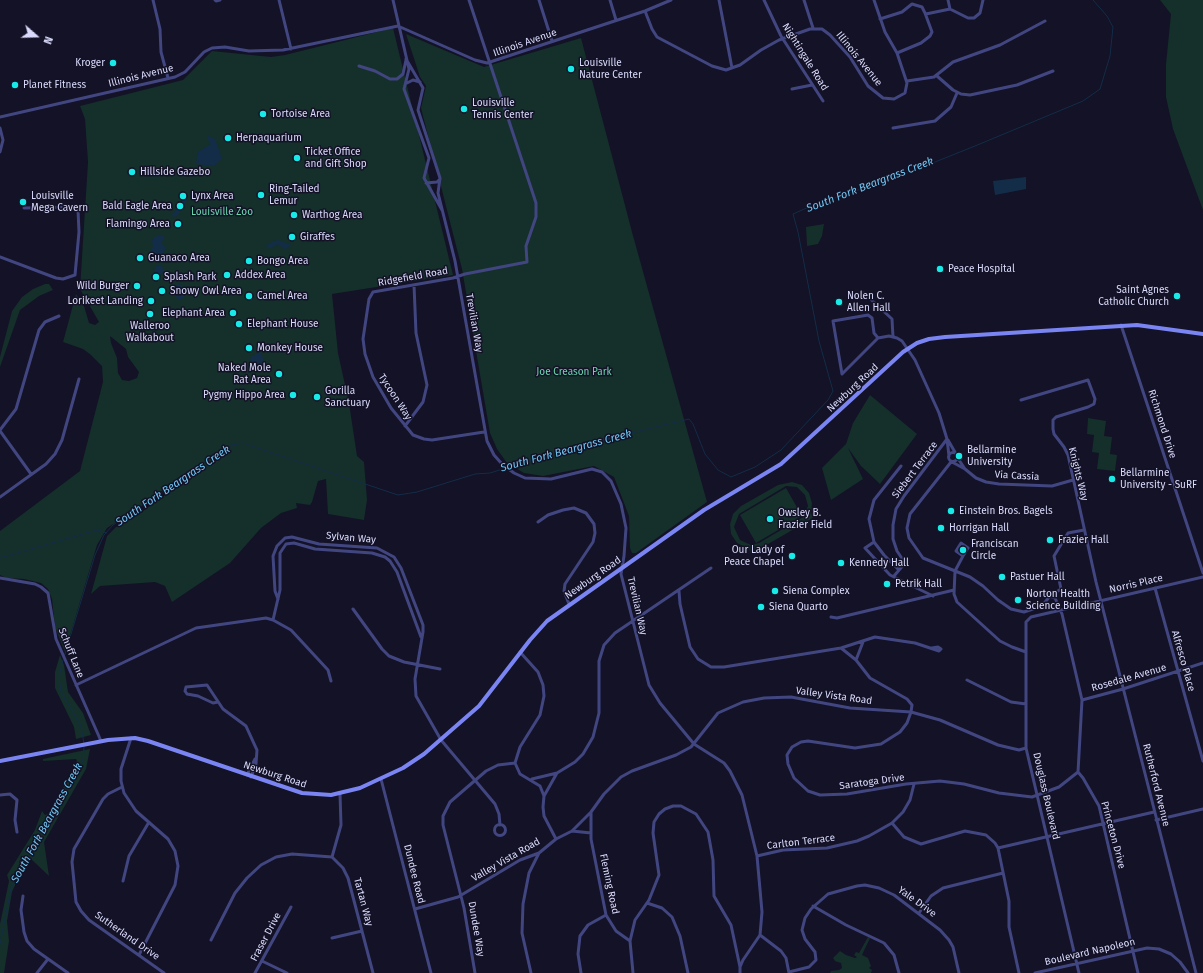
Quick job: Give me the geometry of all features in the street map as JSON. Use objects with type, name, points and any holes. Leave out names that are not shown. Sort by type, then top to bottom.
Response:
[{"type":"main road","name":"Newburg Road","points":[[0,761],[101,741],[131,738],[148,740],[302,793],[320,796],[340,794],[381,779],[416,760],[479,706],[537,630],[569,604],[704,510],[781,464],[907,349],[929,339],[1121,325],[1144,325],[1203,334]]},
{"type":"street","points":[[153,0],[160,29],[161,52],[168,78]]},
{"type":"street","points":[[215,0],[216,2],[220,0]]},
{"type":"street","points":[[279,0],[291,49]]},
{"type":"street","points":[[393,0],[409,69],[405,93],[429,158],[424,175],[426,183],[437,182],[440,178]]},
{"type":"street","points":[[469,0],[490,62]]},
{"type":"street","points":[[539,0],[552,41]]},
{"type":"street","points":[[610,0],[616,20]]},
{"type":"street","name":"Illinois Avenue","points":[[0,117],[182,74],[204,52],[212,48],[225,47],[249,51],[291,49],[398,26],[475,60],[490,62],[645,11],[671,0]]},
{"type":"street","points":[[718,0],[732,68]]},
{"type":"street","name":"Nightingale Road","points":[[764,0],[783,39],[823,101]]},
{"type":"street","points":[[645,11],[652,30],[657,37],[718,69],[726,70],[740,66],[767,47],[783,39],[813,28],[804,0]]},
{"type":"street","points":[[874,0],[887,36],[897,52],[907,81],[923,80],[937,76],[945,67],[953,62],[1000,45],[1045,21]]},
{"type":"street","points":[[948,0],[950,9]]},
{"type":"street","points":[[926,14],[950,9],[968,18],[974,18],[980,13],[983,0]]},
{"type":"street","points":[[880,19],[902,12],[912,4],[922,7],[926,14],[932,32],[930,36],[921,43],[897,52]]},
{"type":"street","name":"Illinois Avenue","points":[[813,28],[822,29],[830,35],[850,57],[862,79],[880,97],[891,100],[900,97],[907,89],[907,81]]},
{"type":"street","points":[[359,66],[375,71],[390,80],[397,79],[403,74],[406,59]]},
{"type":"street","points":[[406,59],[420,82]]},
{"type":"street","name":"Ridgefield Road","points":[[371,294],[375,291],[458,277],[527,262],[526,246],[536,217],[536,206],[490,62]]},
{"type":"street","points":[[937,76],[957,93],[975,95],[1025,83],[1044,73],[1053,71]]},
{"type":"street","points":[[406,83],[413,80],[420,82]]},
{"type":"street","name":"Trevilian Way","points":[[420,82],[424,92],[418,103],[418,110],[440,178],[438,193],[458,277],[484,432],[490,449],[497,459],[514,473],[525,478],[538,480],[550,479],[589,469],[596,470],[604,474],[611,481],[617,494],[624,518],[626,534],[621,574],[646,676],[652,691],[694,744],[724,763],[734,777],[745,803],[756,856],[762,898],[760,935],[740,967]]},
{"type":"street","points":[[792,89],[812,85]]},
{"type":"street","points":[[893,128],[935,121],[951,108],[957,93]]},
{"type":"street","points":[[0,128],[3,140],[0,152]]},
{"type":"street","name":"Trevilian Way","points":[[426,183],[444,214]]},
{"type":"street","points":[[0,257],[56,278],[63,279],[75,275],[80,232],[78,210],[71,207],[24,208]]},
{"type":"street","points":[[405,426],[423,402],[427,385],[416,333],[414,285]]},
{"type":"street","name":"Tycoon Way","points":[[371,294],[364,329],[365,354],[371,374],[379,390],[405,426],[414,434],[428,440],[484,432]]},
{"type":"street","points":[[864,294],[892,319],[893,336]]},
{"type":"street","points":[[878,338],[874,333],[872,318],[868,315],[833,321],[842,374],[878,338],[893,336],[902,341],[930,390],[947,439],[951,462]]},
{"type":"street","points":[[31,474],[0,431],[16,409],[39,330],[45,322],[59,316]]},
{"type":"street","name":"Richmond Drive","points":[[1121,325],[1203,573]]},
{"type":"street","points":[[0,497],[46,464],[58,450],[79,379]]},
{"type":"street","name":"Knights Way","points":[[1021,400],[1088,380],[1090,382],[1095,399],[1094,404],[1060,415],[1056,417],[1053,423],[1054,434],[1066,450],[1101,600]]},
{"type":"street","name":"Via Cassia","points":[[947,439],[965,469]]},
{"type":"street","name":"Siebert Terrace","points":[[899,570],[905,563],[897,551],[893,539],[893,525],[896,510],[904,496],[947,439]]},
{"type":"street","points":[[949,456],[952,453],[957,456],[956,460],[951,462],[910,514],[907,528],[909,538],[923,558],[978,582],[998,600],[1017,611],[1024,612],[1042,606],[1050,596],[1061,589],[1054,556],[1068,533],[1084,530]]},
{"type":"street","name":"Via Cassia","points":[[951,462],[965,469],[976,478],[986,482],[999,484],[1052,486],[1073,480]]},
{"type":"street","points":[[894,576],[899,570],[874,542],[870,519],[872,506],[878,494],[901,466]]},
{"type":"street","points":[[538,522],[548,515],[574,508],[586,513],[594,524],[595,533],[593,542],[565,584],[564,591],[569,604]]},
{"type":"street","name":"Sylvan Way","points":[[278,599],[274,591],[273,556],[275,549],[285,538],[292,537],[319,544],[377,548],[388,552],[398,562],[419,613],[424,632],[421,637],[414,685],[416,696],[441,740],[495,804],[499,814],[500,825]]},
{"type":"street","points":[[299,544],[300,539]]},
{"type":"street","points":[[874,542],[865,548],[885,570],[933,596]]},
{"type":"street","name":"Sylvan Way","points":[[273,620],[280,590],[280,553],[286,544],[299,544],[315,549],[372,553],[385,557],[394,567],[414,615],[421,637]]},
{"type":"street","points":[[963,556],[955,571],[954,596],[960,605],[1000,640],[1012,647],[1026,652]]},
{"type":"street","points":[[530,779],[557,773],[575,762],[591,742],[599,713],[598,665],[601,653],[612,636],[679,591],[684,585],[710,568]]},
{"type":"street","name":"Norris Place","points":[[1027,620],[1031,617],[1203,577]]},
{"type":"street","name":"Schuff Lane","points":[[0,578],[35,584],[46,591],[50,599],[53,631],[101,741]]},
{"type":"street","name":"Alfresco Place","points":[[1155,588],[1203,761]]},
{"type":"street","points":[[831,617],[837,618],[954,590]]},
{"type":"street","points":[[679,591],[680,604],[688,642],[698,659],[711,667],[724,667],[770,658],[841,648],[873,637],[883,637],[932,648]]},
{"type":"street","points":[[1050,596],[1055,598],[1061,610],[1082,700],[1078,772]]},
{"type":"street","name":"Rutherford Avenue","points":[[1101,600],[1196,973]]},
{"type":"street","points":[[353,609],[385,652],[399,661],[440,668]]},
{"type":"street","points":[[414,615],[419,613]]},
{"type":"street","points":[[76,685],[196,628],[255,619],[273,620],[291,630],[328,670],[331,681]]},
{"type":"street","name":"Douglass Boulevard","points":[[1027,620],[1026,748],[1078,973]]},
{"type":"street","points":[[856,660],[862,642]]},
{"type":"street","points":[[841,648],[856,660],[870,678],[907,698],[912,705],[911,712]]},
{"type":"street","points":[[520,652],[535,668],[539,676],[544,691],[544,701],[540,715],[520,748],[515,763],[520,774],[540,786],[544,796]]},
{"type":"street","name":"Rosedale Avenue","points":[[1082,700],[1123,690],[1203,663]]},
{"type":"street","points":[[966,680],[979,685],[1006,700],[1026,704]]},
{"type":"street","points":[[218,702],[213,703],[198,696],[187,694],[185,688],[188,686],[207,685],[212,690],[223,709],[246,726],[257,747],[255,758],[256,764],[249,776]]},
{"type":"street","name":"Valley Vista Road","points":[[415,909],[462,895],[520,860],[539,853],[556,839],[572,831],[591,812],[604,794],[621,777],[632,771],[676,755],[694,744],[711,721],[722,710],[735,704],[764,698],[808,699],[850,708],[911,712],[940,720],[998,745],[1019,750],[1026,748]]},
{"type":"street","name":"Saratoga Drive","points":[[911,712],[907,723],[900,732],[881,744],[866,748],[855,748],[804,741],[792,747],[787,758],[792,775],[798,784],[808,791],[816,794],[847,794],[914,784],[951,782],[1012,795],[1037,796],[1059,787],[1078,772]]},
{"type":"street","points":[[131,738],[121,769],[122,787],[131,806],[171,843],[176,856],[178,871],[173,890],[139,955]]},
{"type":"street","name":"Dundee Way","points":[[475,973],[462,895],[443,816],[450,802],[492,767],[515,763]]},
{"type":"street","name":"Princeton Drive","points":[[1078,772],[1084,778],[1099,806],[1138,973]]},
{"type":"street","points":[[556,839],[544,816],[542,807],[544,796],[557,773]]},
{"type":"street","name":"Dundee Road","points":[[381,779],[431,973]]},
{"type":"street","name":"Carlton Terrace","points":[[756,856],[783,850],[810,850],[842,845],[869,836],[892,823],[908,806],[914,784]]},
{"type":"street","name":"Sutherland Drive","points":[[122,787],[106,796],[98,806],[74,849],[73,869],[76,902],[84,915],[164,973]]},
{"type":"street","points":[[0,795],[10,794],[17,800],[15,820],[17,832]]},
{"type":"street","points":[[211,940],[235,893],[247,878],[261,865],[276,857],[292,854],[332,857],[341,825],[340,794]]},
{"type":"street","points":[[633,973],[630,941],[635,920],[647,903],[659,875],[653,833],[654,822],[659,814],[665,809],[676,806],[685,807],[698,816],[708,832],[713,860],[714,896],[731,925],[740,973]]},
{"type":"street","points":[[1156,820],[1203,809]]},
{"type":"street","name":"Fleming Road","points":[[591,812],[591,833],[606,915],[616,932],[630,941]]},
{"type":"street","points":[[998,848],[1154,812]]},
{"type":"street","points":[[123,881],[129,856],[149,822]]},
{"type":"street","points":[[892,823],[904,837],[914,842],[927,843],[956,832],[975,831],[989,836],[998,848],[1009,901],[1009,927],[1019,973]]},
{"type":"street","points":[[572,831],[591,833]]},
{"type":"street","points":[[531,973],[522,933],[523,904],[529,873],[539,853]]},
{"type":"street","name":"Tartan Way","points":[[332,857],[343,868],[348,878],[373,973]]},
{"type":"street","points":[[919,913],[931,896],[943,888],[1003,873]]},
{"type":"street","name":"Yale Drive","points":[[789,972],[809,967],[816,960],[815,952],[805,939],[802,930],[805,918],[813,906],[823,896],[834,891],[865,885],[886,890],[919,913],[949,940],[953,947],[959,973]]},
{"type":"street","points":[[23,896],[21,910],[25,937],[31,947],[68,973]]},
{"type":"street","points":[[647,903],[662,908],[672,917],[680,936],[688,973]]},
{"type":"street","points":[[813,906],[846,925],[884,943],[894,955],[899,973]]},
{"type":"street","name":"Fraser Drive","points":[[255,973],[291,907]]},
{"type":"street","points":[[581,973],[578,954],[580,936],[588,925],[606,915]]},
{"type":"street","points":[[332,938],[362,931]]},
{"type":"street","points":[[760,935],[781,951],[786,958],[789,972]]},
{"type":"street","name":"Boulevard Napoleon","points":[[1035,973],[1132,950],[1147,948],[1164,951],[1177,959],[1188,973]]},
{"type":"street","points":[[37,973],[48,959]]},
{"type":"street","points":[[262,960],[287,973]]},
{"type":"green space","points":[[1160,0],[1203,0],[1203,210],[1173,129],[1166,97],[1166,64],[1171,14]]},
{"type":"green space","name":"Louisville Zoo","points":[[393,28],[453,275],[332,294],[338,353],[349,403],[357,456],[364,462],[367,500],[364,520],[328,514],[326,479],[318,481],[310,505],[296,503],[297,508],[281,513],[261,528],[230,563],[172,602],[165,586],[155,582],[100,586],[91,594],[107,536],[116,527],[139,514],[191,476],[188,472],[134,511],[107,528],[97,545],[65,652],[55,627],[52,599],[48,589],[41,583],[24,579],[6,578],[0,575],[0,531],[80,471],[103,382],[102,366],[91,355],[83,349],[63,342],[76,294],[84,306],[89,323],[95,325],[99,322],[80,289],[88,162],[85,119],[80,106],[183,80],[212,51],[271,57],[285,55]],"holes":[[[110,336],[126,349],[128,357],[139,372],[137,378],[129,381],[122,380],[118,373],[117,358]]]},
{"type":"green space","name":"Joe Creason Park","points":[[406,34],[484,67],[581,38],[632,232],[707,502],[636,553],[632,553],[630,548],[629,516],[614,477],[594,466],[543,476],[524,473],[507,463],[497,449],[490,433],[462,269],[421,108],[426,86],[420,77]]},
{"type":"green space","points":[[824,224],[822,236],[818,244],[807,246],[806,227]]},
{"type":"green space","points":[[49,284],[53,290],[39,296],[20,310],[0,367],[0,357],[12,311],[22,297],[33,289]]},
{"type":"green space","points":[[870,395],[917,434],[880,484],[861,466],[848,448],[863,479],[831,500],[822,468],[846,444],[853,423]]},
{"type":"green space","points":[[1088,418],[1106,421],[1104,436],[1112,437],[1110,454],[1117,455],[1115,471],[1097,469],[1099,453],[1092,452],[1094,435],[1087,434]]},
{"type":"green space","points":[[792,482],[802,485],[809,493],[812,503],[811,513],[813,518],[751,554],[749,549],[737,543],[731,534],[730,524],[733,514],[741,506],[778,485]],"holes":[[[786,486],[797,487],[805,495],[808,506],[803,517],[759,543],[751,545],[740,540],[734,527],[739,514]]]},
{"type":"green space","points":[[786,488],[802,516],[756,543],[740,515]]},
{"type":"green space","points":[[60,655],[64,665],[68,692],[83,713],[91,735],[76,739],[74,727],[55,688],[55,672]]},
{"type":"green space","points":[[90,749],[86,769],[44,842],[49,876],[31,859],[12,892],[7,921],[9,941],[4,973],[0,973],[0,924],[9,881],[7,875],[35,830],[42,811],[45,815],[50,813],[77,761],[76,759],[43,761],[43,759]]},
{"type":"green space","points":[[868,937],[870,938],[862,955],[868,958],[871,966],[869,968],[872,970],[871,973],[830,973],[831,971],[842,968],[841,963],[835,961],[833,958],[840,951],[846,955],[855,958],[857,957],[854,955],[856,952],[859,953]]},
{"type":"water","points":[[208,136],[215,139],[222,159],[214,166],[196,164],[198,152],[211,144],[207,138]]},
{"type":"water","points":[[1026,177],[1026,189],[995,195],[993,181]]},
{"type":"water","points":[[183,199],[187,200],[183,208],[177,216],[173,217],[172,214]]},
{"type":"water","points":[[162,235],[165,237],[161,243],[166,248],[161,256],[156,256],[151,260],[149,253],[153,247],[152,240],[154,237]]},
{"type":"water","points":[[278,240],[291,245],[285,249],[278,244],[271,248],[266,248],[268,244]]},
{"type":"water","points":[[159,265],[164,270],[159,275],[154,270]]},
{"type":"water","points":[[179,284],[184,289],[182,293],[184,298],[181,299],[178,299],[175,295],[176,286]]},
{"type":"water","points":[[260,352],[265,369],[255,366],[250,362],[251,357]]},
{"type":"waterway","name":"South Fork Beargrass Creek","points":[[509,467],[582,445],[689,419],[693,424],[705,454],[718,470],[731,477],[755,467],[781,450],[828,400],[833,391],[819,341],[798,232],[793,214],[910,172],[975,146],[1083,101],[1100,89],[1110,56],[1113,27],[1107,16],[1093,0]]},
{"type":"waterway","name":"South Fork Beargrass Creek","points":[[64,657],[95,555],[104,535],[113,525],[232,445],[243,443],[398,495],[417,492],[475,474],[490,473],[506,468]]},
{"type":"waterway","points":[[0,558],[97,530],[107,533]]},
{"type":"waterway","name":"South Fork Beargrass Creek","points":[[63,660],[59,677],[61,692],[81,726],[84,744]]},
{"type":"waterway","name":"South Fork Beargrass Creek","points":[[0,944],[11,888],[83,761],[84,747]]},
{"type":"place","name":"Kroger","points":[[113,63]]},
{"type":"place","name":"Louisville Nature Center","points":[[571,69]]},
{"type":"place","name":"Planet Fitness","points":[[15,85]]},
{"type":"place","name":"Louisville Tennis Center","points":[[464,109]]},
{"type":"place","name":"Tortoise Area","points":[[263,114]]},
{"type":"place","name":"Herpaquarium","points":[[228,138]]},
{"type":"place","name":"Ticket Office and Gift Shop","points":[[297,158]]},
{"type":"place","name":"Hillside Gazebo","points":[[132,172]]},
{"type":"place","name":"Ring-Tailed Lemur","points":[[261,195]]},
{"type":"place","name":"Lynx Area","points":[[183,196]]},
{"type":"place","name":"Louisville Mega Cavern","points":[[23,202]]},
{"type":"place","name":"Bald Eagle Area","points":[[180,206]]},
{"type":"place","name":"Warthog Area","points":[[294,215]]},
{"type":"place","name":"Flamingo Area","points":[[178,224]]},
{"type":"place","name":"Giraffes","points":[[292,237]]},
{"type":"place","name":"Guanaco Area","points":[[140,258]]},
{"type":"place","name":"Bongo Area","points":[[249,261]]},
{"type":"place","name":"Peace Hospital","points":[[940,269]]},
{"type":"place","name":"Addex Area","points":[[227,275]]},
{"type":"place","name":"Splash Park","points":[[156,277]]},
{"type":"place","name":"Wild Burger","points":[[137,286]]},
{"type":"place","name":"Snowy Owl Area","points":[[162,291]]},
{"type":"place","name":"Camel Area","points":[[249,296]]},
{"type":"place","name":"Saint Agnes Catholic Church","points":[[1177,296]]},
{"type":"place","name":"Lorikeet Landing","points":[[151,301]]},
{"type":"place","name":"Nolen C. Allen Hall","points":[[839,302]]},
{"type":"place","name":"Elephant Area","points":[[233,313]]},
{"type":"place","name":"Walleroo Walkabout","points":[[150,314]]},
{"type":"place","name":"Elephant House","points":[[239,324]]},
{"type":"place","name":"Monkey House","points":[[249,348]]},
{"type":"place","name":"Naked Mole Rat Area","points":[[279,374]]},
{"type":"place","name":"Pygmy Hippo Area","points":[[293,395]]},
{"type":"place","name":"Gorilla Sanctuary","points":[[317,397]]},
{"type":"place","name":"Bellarmine University","points":[[959,456]]},
{"type":"place","name":"Bellarmine University - SuRF","points":[[1112,479]]},
{"type":"place","name":"Einstein Bros. Bagels","points":[[951,511]]},
{"type":"place","name":"Owsley B. Frazier Field","points":[[770,519]]},
{"type":"place","name":"Horrigan Hall","points":[[941,528]]},
{"type":"place","name":"Frazier Hall","points":[[1050,540]]},
{"type":"place","name":"Franciscan Circle","points":[[963,550]]},
{"type":"place","name":"Our Lady of Peace Chapel","points":[[792,556]]},
{"type":"place","name":"Kennedy Hall","points":[[841,563]]},
{"type":"place","name":"Pastuer Hall","points":[[1002,577]]},
{"type":"place","name":"Petrik Hall","points":[[887,584]]},
{"type":"place","name":"Siena Complex","points":[[775,591]]},
{"type":"place","name":"Norton Health Science Building","points":[[1018,600]]},
{"type":"place","name":"Siena Quarto","points":[[761,607]]}]
